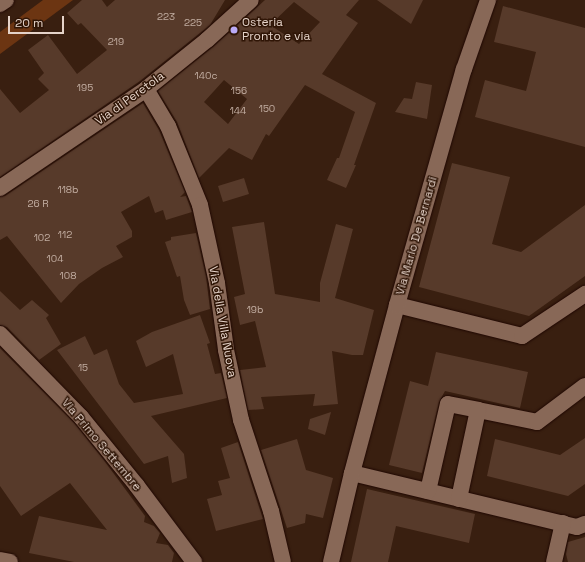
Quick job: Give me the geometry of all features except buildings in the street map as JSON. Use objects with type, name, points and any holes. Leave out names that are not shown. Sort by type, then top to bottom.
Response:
[{"type":"street","points":[[0,4],[6,0]]},
{"type":"street","name":"Via di Peretola","points":[[0,188],[146,89],[207,40],[251,0]]},
{"type":"street","name":"Via Mario De Bernardi","points":[[331,562],[352,473],[397,305],[464,68],[488,0]]},
{"type":"street","name":"Via della Villa Nuova","points":[[146,89],[168,126],[200,205],[217,282],[226,350],[241,420],[271,511],[283,562]]},
{"type":"street","points":[[397,305],[522,336],[585,294]]},
{"type":"street","name":"Via Primo Settembre","points":[[0,334],[80,417],[141,492],[194,562]]},
{"type":"street","points":[[428,491],[448,404],[537,422],[585,386]]},
{"type":"street","points":[[460,499],[478,410]]},
{"type":"street","points":[[352,473],[563,523],[577,526],[585,524]]},
{"type":"street","points":[[554,562],[563,523]]},
{"type":"street","points":[[0,560],[10,562]]},
{"type":"shaded area","points":[[43,0],[73,0],[0,54],[0,32]]},
{"type":"place","name":"Osteria Pronto e via","points":[[234,30]]}]
